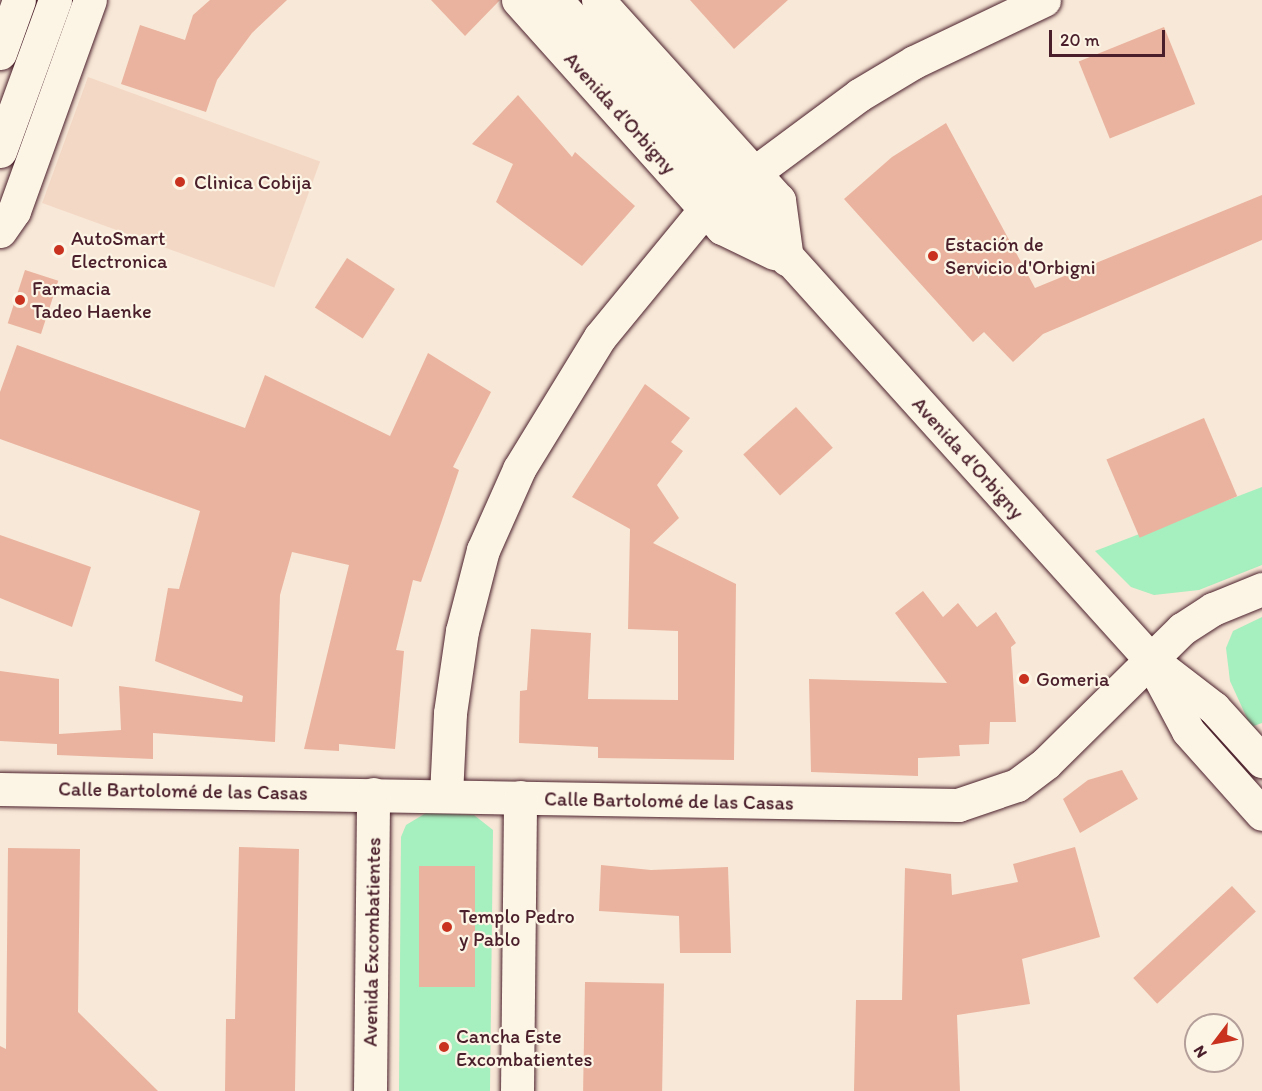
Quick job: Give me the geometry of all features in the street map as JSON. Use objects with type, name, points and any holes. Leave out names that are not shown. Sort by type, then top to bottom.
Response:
[{"type":"street","points":[[0,53],[19,0]]},
{"type":"street","points":[[0,151],[55,0]]},
{"type":"street","points":[[0,231],[14,211],[90,0]]},
{"type":"street","name":"Avenida d'Orbigny","points":[[518,0],[722,228],[787,258],[1149,658],[1214,708],[1262,761]]},
{"type":"street","points":[[556,0],[787,258]]},
{"type":"street","points":[[598,0],[779,200],[787,258]]},
{"type":"street","points":[[754,173],[859,95],[914,62],[1044,0]]},
{"type":"street","points":[[446,795],[450,713],[464,623],[483,550],[519,470],[600,337],[706,208]]},
{"type":"street","name":"Calle Bartolomé de las Casas","points":[[0,789],[958,805],[1008,789],[1046,764],[1149,658],[1212,609],[1262,589]]},
{"type":"street","name":"Avenida d'Orbigny","points":[[1149,658],[1188,731],[1262,814]]},
{"type":"street","name":"Avenida Excombatientes","points":[[370,1091],[373,794]]},
{"type":"street","points":[[517,1091],[520,797]]},
{"type":"shaded area","name":"Clinica Cobija","points":[[88,77],[320,161],[274,287],[42,203]]},
{"type":"green space","points":[[1262,487],[1262,565],[1199,590],[1154,595],[1131,587],[1095,551]]},
{"type":"green space","points":[[1262,617],[1262,723],[1251,727],[1230,681],[1226,648],[1233,631]]},
{"type":"green space","points":[[426,813],[474,815],[493,830],[490,1091],[399,1091],[401,837],[406,825]]},
{"type":"building","points":[[210,0],[287,0],[252,33],[217,80],[206,112],[121,84],[140,25],[185,40],[193,15]]},
{"type":"building","points":[[431,0],[500,0],[465,36]]},
{"type":"building","points":[[690,0],[788,0],[734,49]]},
{"type":"building","points":[[1164,27],[1195,104],[1110,138],[1079,61]]},
{"type":"building","points":[[518,95],[572,157],[575,152],[635,206],[582,266],[496,202],[513,164],[472,144]]},
{"type":"building","points":[[946,123],[1035,288],[1262,195],[1262,240],[1043,334],[1013,362],[984,332],[973,342],[844,199],[892,157]]},
{"type":"building","points":[[347,258],[395,289],[363,339],[315,307]]},
{"type":"building","points":[[25,270],[58,281],[41,334],[8,323]]},
{"type":"building","points":[[17,345],[245,428],[265,375],[390,436],[428,353],[491,392],[453,467],[459,470],[421,582],[413,580],[396,650],[404,651],[395,749],[339,744],[339,751],[304,749],[349,565],[292,552],[280,595],[275,742],[153,733],[153,759],[57,755],[57,744],[0,741],[0,671],[59,679],[59,734],[121,730],[119,686],[242,702],[243,696],[155,661],[168,588],[179,589],[200,511],[0,439],[0,392]]},
{"type":"building","points":[[645,384],[690,418],[671,442],[683,451],[657,485],[679,518],[653,543],[736,584],[734,760],[598,758],[598,747],[519,743],[520,691],[527,690],[531,629],[591,633],[588,699],[678,700],[678,631],[628,629],[630,529],[572,497]]},
{"type":"building","points":[[796,407],[833,448],[780,495],[743,455]]},
{"type":"building","points":[[1204,418],[1237,496],[1140,538],[1106,459]]},
{"type":"building","points":[[0,535],[91,567],[72,627],[0,598]]},
{"type":"building","points":[[923,591],[943,617],[958,603],[977,627],[996,612],[1016,643],[1011,647],[1016,722],[990,722],[989,744],[959,745],[960,756],[918,758],[918,776],[811,772],[809,679],[947,683],[895,613]]},
{"type":"building","points":[[1122,770],[1138,799],[1080,833],[1063,799],[1088,780]]},
{"type":"building","points":[[239,847],[299,849],[295,1091],[225,1091],[226,1019],[235,1019]]},
{"type":"building","points":[[1075,847],[1100,937],[1022,959],[1030,1004],[957,1015],[960,1091],[854,1091],[856,1000],[902,1000],[905,868],[951,874],[952,895],[1018,882],[1013,864]]},
{"type":"building","points":[[8,848],[80,849],[78,1012],[158,1091],[0,1091],[0,1046],[6,1049]]},
{"type":"building","points":[[601,865],[651,870],[728,867],[731,953],[680,953],[679,916],[599,911]]},
{"type":"building","name":"Templo Pedro y Pablo","points":[[419,866],[475,866],[475,987],[419,987]]},
{"type":"building","points":[[1232,886],[1256,912],[1157,1004],[1133,978]]},
{"type":"building","points":[[585,982],[664,983],[662,1091],[583,1091]]},
{"type":"place","name":"Clinica Cobija","points":[[180,182]]},
{"type":"place","name":"AutoSmart Electronica","points":[[59,250]]},
{"type":"place","name":"Estación de Servicio d'Orbigni","points":[[933,256]]},
{"type":"place","name":"Farmacia Tadeo Haenke","points":[[20,300]]},
{"type":"place","name":"Gomeria","points":[[1024,679]]},
{"type":"place","name":"Templo Pedro y Pablo","points":[[447,927]]},
{"type":"place","name":"Cancha Este Excombatientes","points":[[444,1047]]}]
